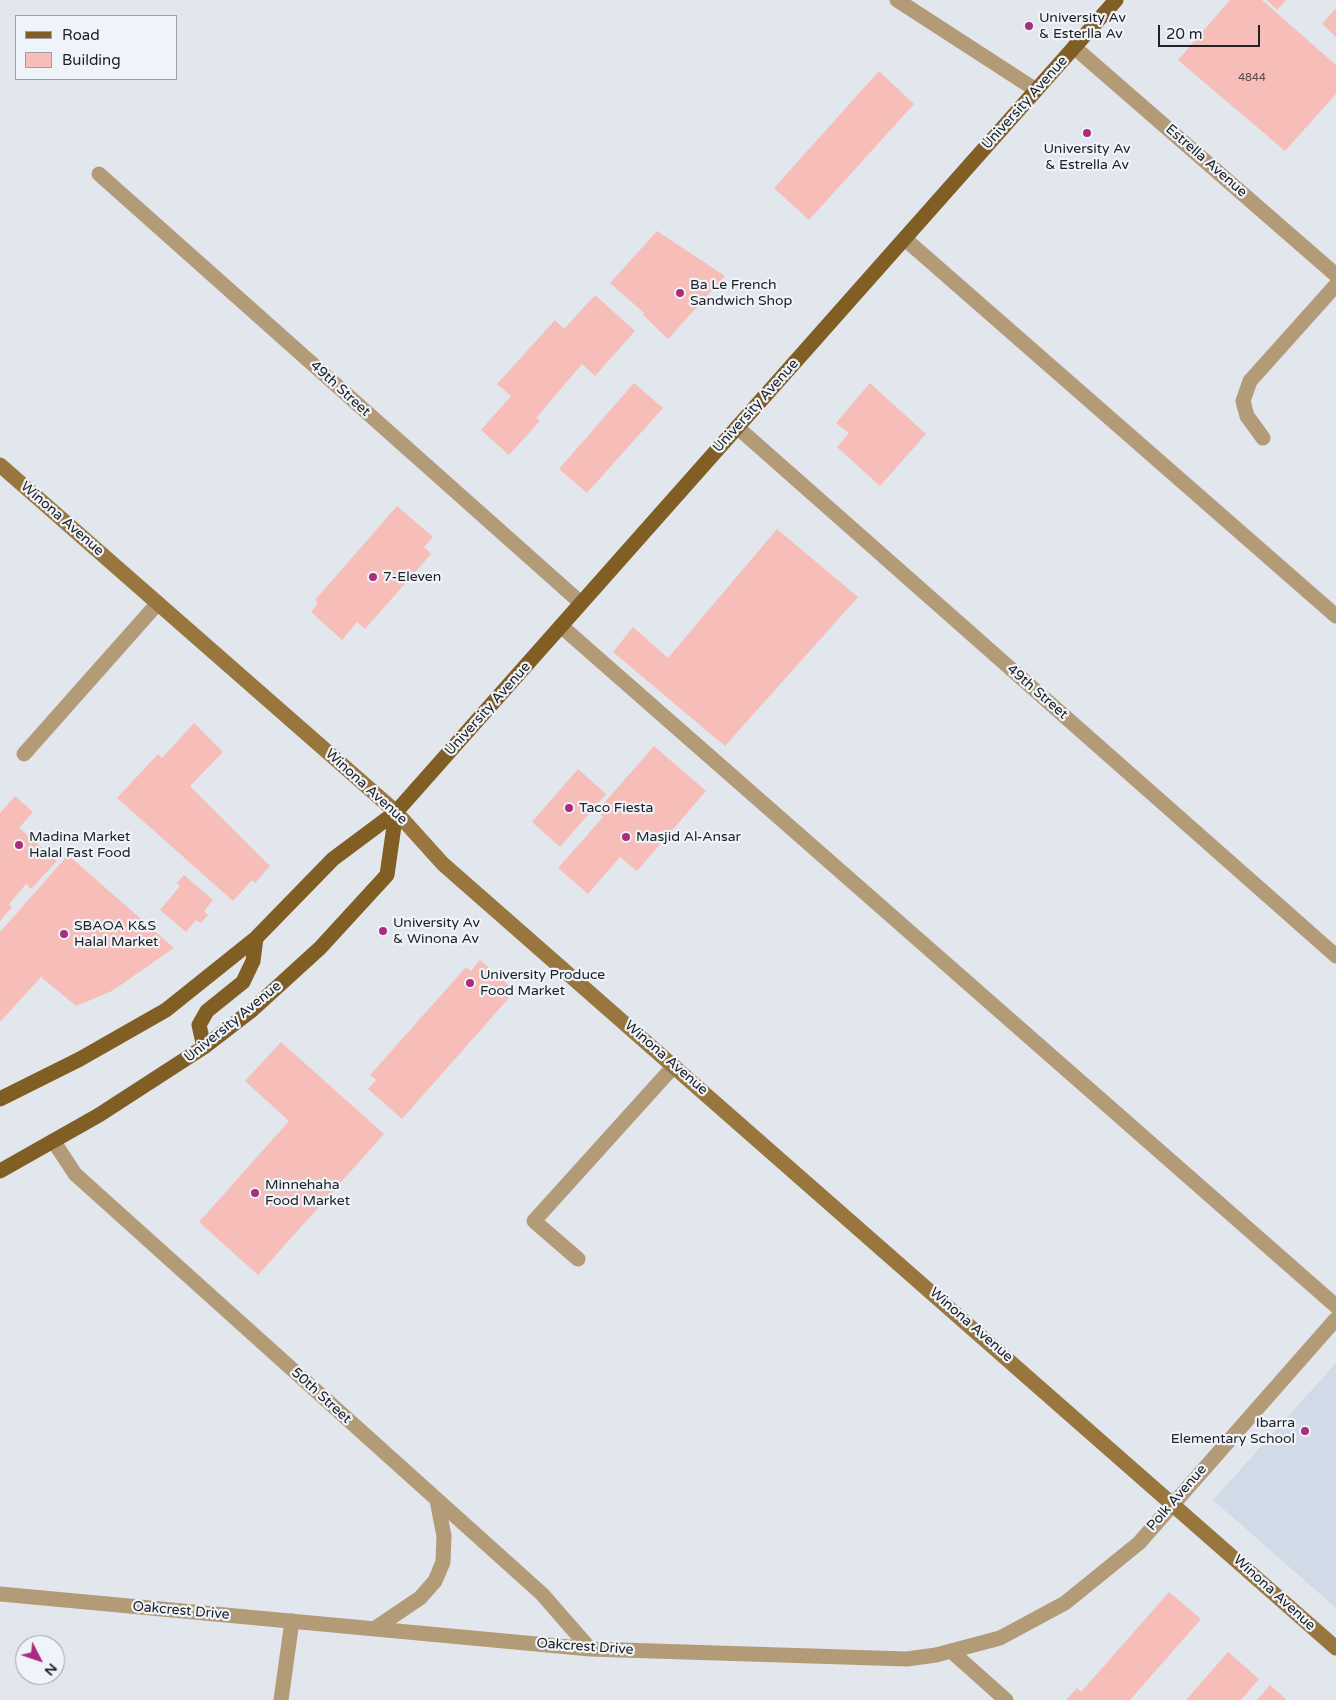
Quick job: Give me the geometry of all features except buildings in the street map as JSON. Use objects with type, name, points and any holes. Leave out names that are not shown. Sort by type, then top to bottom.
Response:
[{"type":"main road","name":"University Avenue","points":[[0,1099],[80,1059],[166,1010],[256,938],[333,860],[396,812],[1116,0]]},
{"type":"main road","name":"University Avenue","points":[[0,1171],[54,1142],[153,1082],[204,1047],[252,1010],[320,948],[387,874],[396,812]]},
{"type":"main road","points":[[204,1047],[199,1025],[207,1012],[243,982],[253,962],[256,938]]},
{"type":"street","points":[[897,0],[1036,90]]},
{"type":"street","name":"Estrella Avenue","points":[[1074,47],[1336,275]]},
{"type":"street","name":"49th Street","points":[[99,174],[581,603]]},
{"type":"street","points":[[905,239],[1336,616]]},
{"type":"street","points":[[1263,438],[1247,416],[1243,401],[1250,380],[1336,285]]},
{"type":"street","name":"49th Street","points":[[737,427],[1336,956]]},
{"type":"street","name":"Winona Avenue","points":[[0,465],[396,812],[443,864],[1173,1502],[1336,1648]]},
{"type":"street","points":[[24,754],[158,603]]},
{"type":"street","points":[[562,626],[1336,1306]]},
{"type":"street","points":[[578,1259],[534,1221],[674,1066]]},
{"type":"street","name":"50th Street","points":[[54,1142],[75,1174],[125,1221],[542,1594],[590,1649]]},
{"type":"street","name":"Polk Avenue","points":[[1139,1543],[1173,1502],[1336,1319]]},
{"type":"street","points":[[374,1629],[420,1598],[435,1581],[444,1562],[444,1536],[437,1500]]},
{"type":"street","name":"Oakcrest Drive","points":[[0,1594],[590,1649],[907,1659],[951,1651],[1000,1638],[1065,1603],[1139,1543]]},
{"type":"street","points":[[282,1700],[292,1621]]},
{"type":"street","points":[[951,1651],[1006,1700]]},
{"type":"shaded area","name":"Ibarra Elementary School","points":[[1336,1363],[1336,1608],[1213,1500]]},
{"type":"place","name":"University Av & Esterlla Av","points":[[1029,26]]},
{"type":"place","name":"University Av & Estrella Av","points":[[1087,133]]},
{"type":"place","name":"Ba Le French Sandwich Shop","points":[[680,293]]},
{"type":"place","name":"7-Eleven","points":[[373,577]]},
{"type":"place","name":"Taco Fiesta","points":[[569,808]]},
{"type":"place","name":"Masjid Al-Ansar","points":[[626,837]]},
{"type":"place","name":"Madina Market Halal Fast Food","points":[[19,845]]},
{"type":"place","name":"University Av & Winona Av","points":[[383,931]]},
{"type":"place","name":"SBAOA K&S Halal Market","points":[[64,934]]},
{"type":"place","name":"University Produce Food Market","points":[[470,983]]},
{"type":"place","name":"Minnehaha Food Market","points":[[255,1193]]},
{"type":"place","name":"Ibarra Elementary School","points":[[1305,1431]]}]
